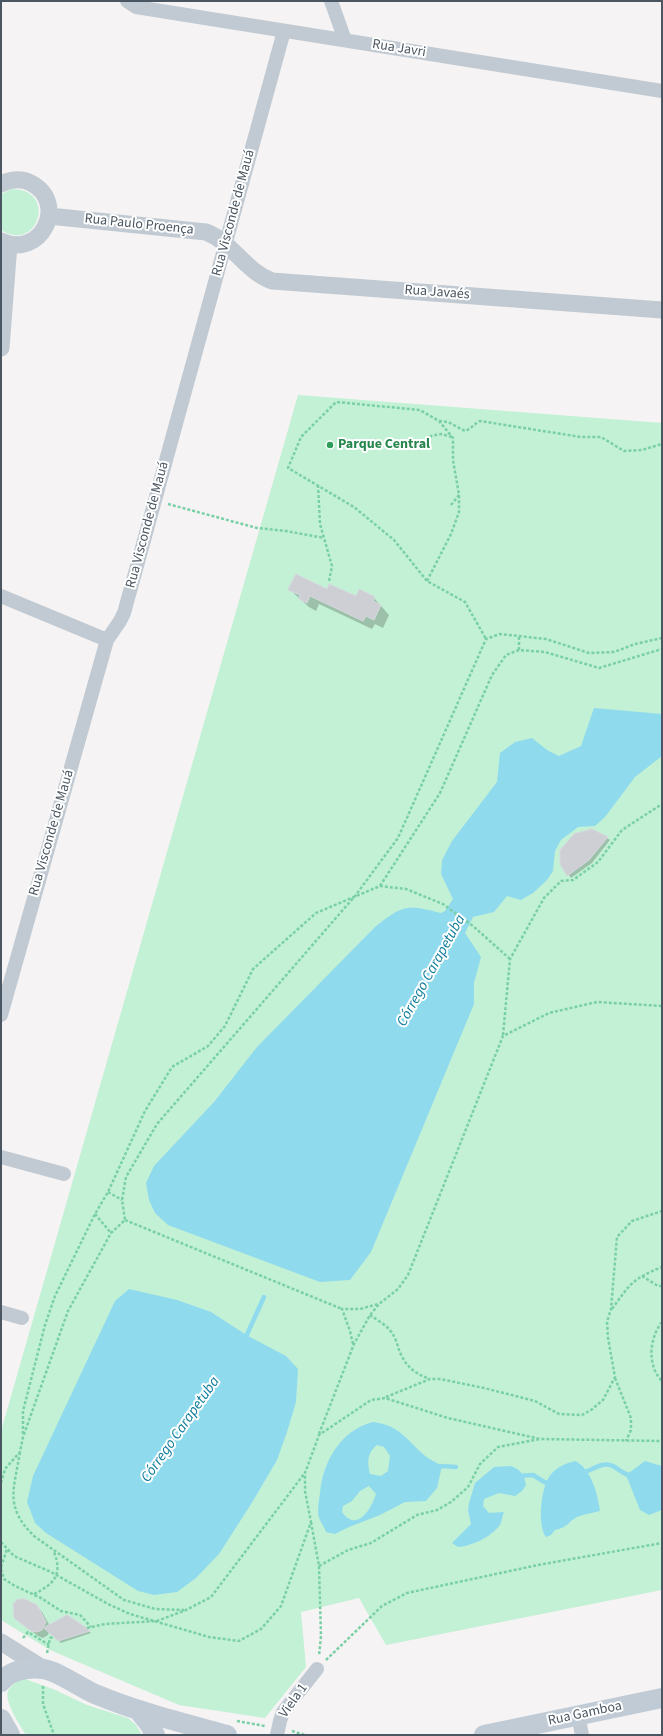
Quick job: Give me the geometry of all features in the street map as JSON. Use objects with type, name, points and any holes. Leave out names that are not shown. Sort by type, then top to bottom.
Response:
[{"type":"main road","points":[[1,1682],[8,1675],[22,1669],[44,1669],[94,1694],[139,1711],[227,1735]]},
{"type":"main road","name":"Rua Gamboa","points":[[484,1735],[662,1698]]},
{"type":"main road","points":[[139,1711],[150,1725],[154,1735]]},
{"type":"main road","points":[[1,1719],[10,1735]]},
{"type":"street","points":[[331,1],[345,40]]},
{"type":"street","name":"Rua Javri","points":[[131,4],[662,91]]},
{"type":"street","name":"Rua Visconde de Mauá","points":[[1,1015],[107,640],[124,613],[284,30]]},
{"type":"street","points":[[1,184],[17,180],[33,184],[44,196],[48,206],[49,216],[46,227],[35,239],[20,245],[3,242],[1,348]]},
{"type":"street","name":"Rua Paulo Proença","points":[[49,216],[206,232],[216,236],[225,244]]},
{"type":"street","name":"Rua Javaés","points":[[225,244],[261,277],[272,281],[662,310]]},
{"type":"street","points":[[1,596],[107,640]]},
{"type":"street","points":[[1,1157],[64,1174]]},
{"type":"street","points":[[1,1312],[22,1318]]},
{"type":"street","points":[[1,1642],[44,1669]]},
{"type":"street","name":"Viela 1","points":[[277,1735],[283,1712],[317,1669]]},
{"type":"street","points":[[578,1715],[582,1735]]},
{"type":"path","points":[[427,581],[451,534],[459,512],[460,494],[453,460],[452,438],[439,421],[420,410],[336,402],[301,437],[288,468],[354,507],[394,540],[427,581],[465,602],[486,639]]},
{"type":"path","points":[[439,421],[448,422],[465,431],[471,429],[474,424],[480,421],[582,437],[600,438],[624,451],[642,450],[662,444]]},
{"type":"path","points":[[426,446],[432,436],[441,434],[452,438]]},
{"type":"path","points":[[318,485],[320,524],[332,566],[329,581]]},
{"type":"path","points":[[451,505],[460,494]]},
{"type":"path","points":[[155,501],[257,528],[286,531],[324,538]]},
{"type":"path","points":[[125,1220],[122,1200],[126,1178],[157,1124],[355,896],[398,838],[486,639],[500,634],[546,639],[589,653],[614,652],[635,644],[662,638]]},
{"type":"path","points":[[519,636],[519,650]]},
{"type":"path","points":[[380,886],[440,793],[492,675],[506,655],[519,650],[545,652],[599,668],[662,649]]},
{"type":"path","points":[[87,1628],[105,1624],[157,1621],[186,1610],[211,1597],[221,1586],[305,1473],[354,1344],[370,1315],[379,1304],[398,1289],[408,1276],[503,1036],[510,959],[544,898],[561,881],[573,880],[598,862],[622,830],[662,804]]},
{"type":"path","points":[[23,1437],[22,1411],[45,1325],[65,1274],[95,1214],[108,1192],[145,1111],[172,1067],[208,1046],[225,1026],[253,968],[316,913],[380,886],[406,889],[444,904],[473,926],[510,959]]},
{"type":"path","points":[[503,1036],[549,1013],[597,1002],[662,1006]]},
{"type":"path","points":[[108,1192],[122,1200]]},
{"type":"path","points":[[626,1441],[631,1430],[631,1418],[614,1377],[607,1322],[611,1309],[617,1237],[632,1221],[662,1211]]},
{"type":"path","points":[[95,1214],[112,1234]]},
{"type":"path","points":[[125,1220],[112,1234],[68,1311],[23,1437],[12,1500],[17,1516],[22,1525],[34,1536],[124,1600],[155,1609],[186,1610]]},
{"type":"path","points":[[125,1220],[342,1310],[360,1309],[379,1304]]},
{"type":"path","points":[[611,1309],[628,1285],[641,1276],[662,1268]]},
{"type":"path","points":[[641,1276],[658,1286],[662,1286]]},
{"type":"path","points":[[342,1310],[354,1344]]},
{"type":"path","points":[[370,1315],[393,1333],[401,1357],[409,1368],[417,1374],[430,1379],[440,1379],[484,1388],[535,1401],[559,1414],[582,1415],[591,1410],[603,1400],[614,1377]]},
{"type":"path","points":[[662,1322],[654,1336],[651,1351],[653,1365],[662,1381]]},
{"type":"path","points":[[319,1435],[371,1400],[385,1398],[430,1379]]},
{"type":"path","points":[[385,1398],[448,1418],[540,1439],[662,1442]]},
{"type":"path","points":[[319,1566],[348,1550],[371,1543],[417,1515],[437,1510],[451,1502],[468,1487],[480,1464],[498,1447],[540,1439]]},
{"type":"path","points":[[1,1483],[5,1469],[20,1452]]},
{"type":"path","points":[[305,1473],[305,1491],[319,1566],[320,1636],[317,1669]]},
{"type":"path","points":[[1,1542],[14,1556],[57,1575],[108,1604],[130,1614],[209,1637],[239,1641],[261,1629],[281,1606],[311,1522]]},
{"type":"path","points":[[317,1669],[382,1606],[407,1593],[538,1565],[662,1543]]},
{"type":"path","points":[[7,1548],[1,1568],[4,1579],[61,1612],[80,1615],[91,1627]]},
{"type":"path","points":[[33,1595],[48,1587],[57,1575],[58,1562],[54,1551]]},
{"type":"green space","points":[[12,189],[26,192],[35,199],[38,208],[38,218],[33,228],[25,234],[14,235],[1,230],[1,194]]},
{"type":"green space","name":"Parque Central","points":[[298,395],[662,423],[662,1590],[386,1645],[359,1598],[301,1612],[306,1667],[265,1718],[179,1705],[50,1650],[1,1620],[1,1431]]},
{"type":"green space","points":[[22,1678],[53,1689],[87,1705],[128,1718],[136,1725],[142,1735],[26,1735],[10,1707],[7,1696],[10,1687]]},
{"type":"water","points":[[594,708],[662,714],[662,756],[635,777],[605,817],[595,826],[578,827],[561,840],[555,851],[553,871],[547,880],[533,893],[521,900],[507,896],[494,912],[473,917],[465,933],[481,957],[474,983],[474,1004],[371,1252],[350,1280],[320,1282],[168,1225],[155,1213],[149,1200],[146,1183],[154,1166],[214,1102],[257,1047],[375,927],[392,914],[405,908],[420,908],[441,913],[445,911],[453,899],[441,874],[442,860],[452,841],[497,782],[500,753],[515,742],[532,738],[547,750],[559,756],[581,746]]},
{"type":"water","points":[[129,1289],[177,1300],[211,1312],[248,1336],[286,1356],[298,1369],[296,1402],[287,1432],[277,1460],[253,1501],[219,1554],[196,1578],[177,1592],[154,1595],[138,1591],[46,1533],[35,1523],[27,1502],[33,1476],[115,1301]]},
{"type":"water","points":[[373,1422],[396,1429],[425,1456],[442,1466],[437,1488],[426,1501],[405,1502],[380,1515],[335,1534],[326,1532],[319,1518],[318,1512],[325,1470],[336,1448],[352,1432]],"holes":[[[377,1445],[384,1447],[390,1456],[388,1471],[381,1476],[370,1474],[368,1466],[371,1451]],[[369,1486],[376,1494],[371,1506],[367,1512],[358,1519],[353,1520],[348,1518],[342,1512],[343,1506],[352,1501],[360,1491]]]},
{"type":"water","points":[[575,1461],[581,1465],[593,1483],[598,1497],[600,1511],[577,1517],[546,1537],[543,1531],[541,1507],[546,1483],[557,1468]]},
{"type":"water","points":[[645,1461],[662,1466],[662,1510],[649,1515],[640,1510],[626,1475]]},
{"type":"water","points":[[511,1466],[520,1471],[523,1475],[526,1485],[522,1491],[515,1496],[499,1493],[484,1499],[483,1506],[489,1513],[504,1512],[500,1525],[492,1533],[475,1543],[458,1547],[452,1543],[471,1524],[468,1510],[475,1483],[494,1467]]},
{"type":"building","points":[[296,574],[327,589],[329,584],[356,596],[359,589],[375,597],[373,601],[381,605],[374,620],[366,616],[363,621],[310,596],[307,603],[299,599],[300,595],[288,590]]},
{"type":"building","points":[[592,829],[608,837],[589,860],[567,876],[560,864],[560,850],[574,834]]},
{"type":"building","points":[[18,1599],[25,1599],[37,1605],[46,1622],[42,1630],[37,1632],[31,1631],[14,1618],[13,1604]]},
{"type":"building","points":[[67,1615],[90,1631],[58,1641],[44,1628]]},
{"type":"waterway","name":"Córrego Carapetuba","points":[[244,1341],[264,1297]]},
{"type":"waterway","points":[[582,1473],[607,1464],[625,1474],[631,1475]]},
{"type":"waterway","points":[[438,1467],[456,1467]]},
{"type":"waterway","points":[[518,1476],[533,1475],[546,1483],[552,1481]]},
{"type":"place","name":"Parque Central","points":[[330,445]]}]
